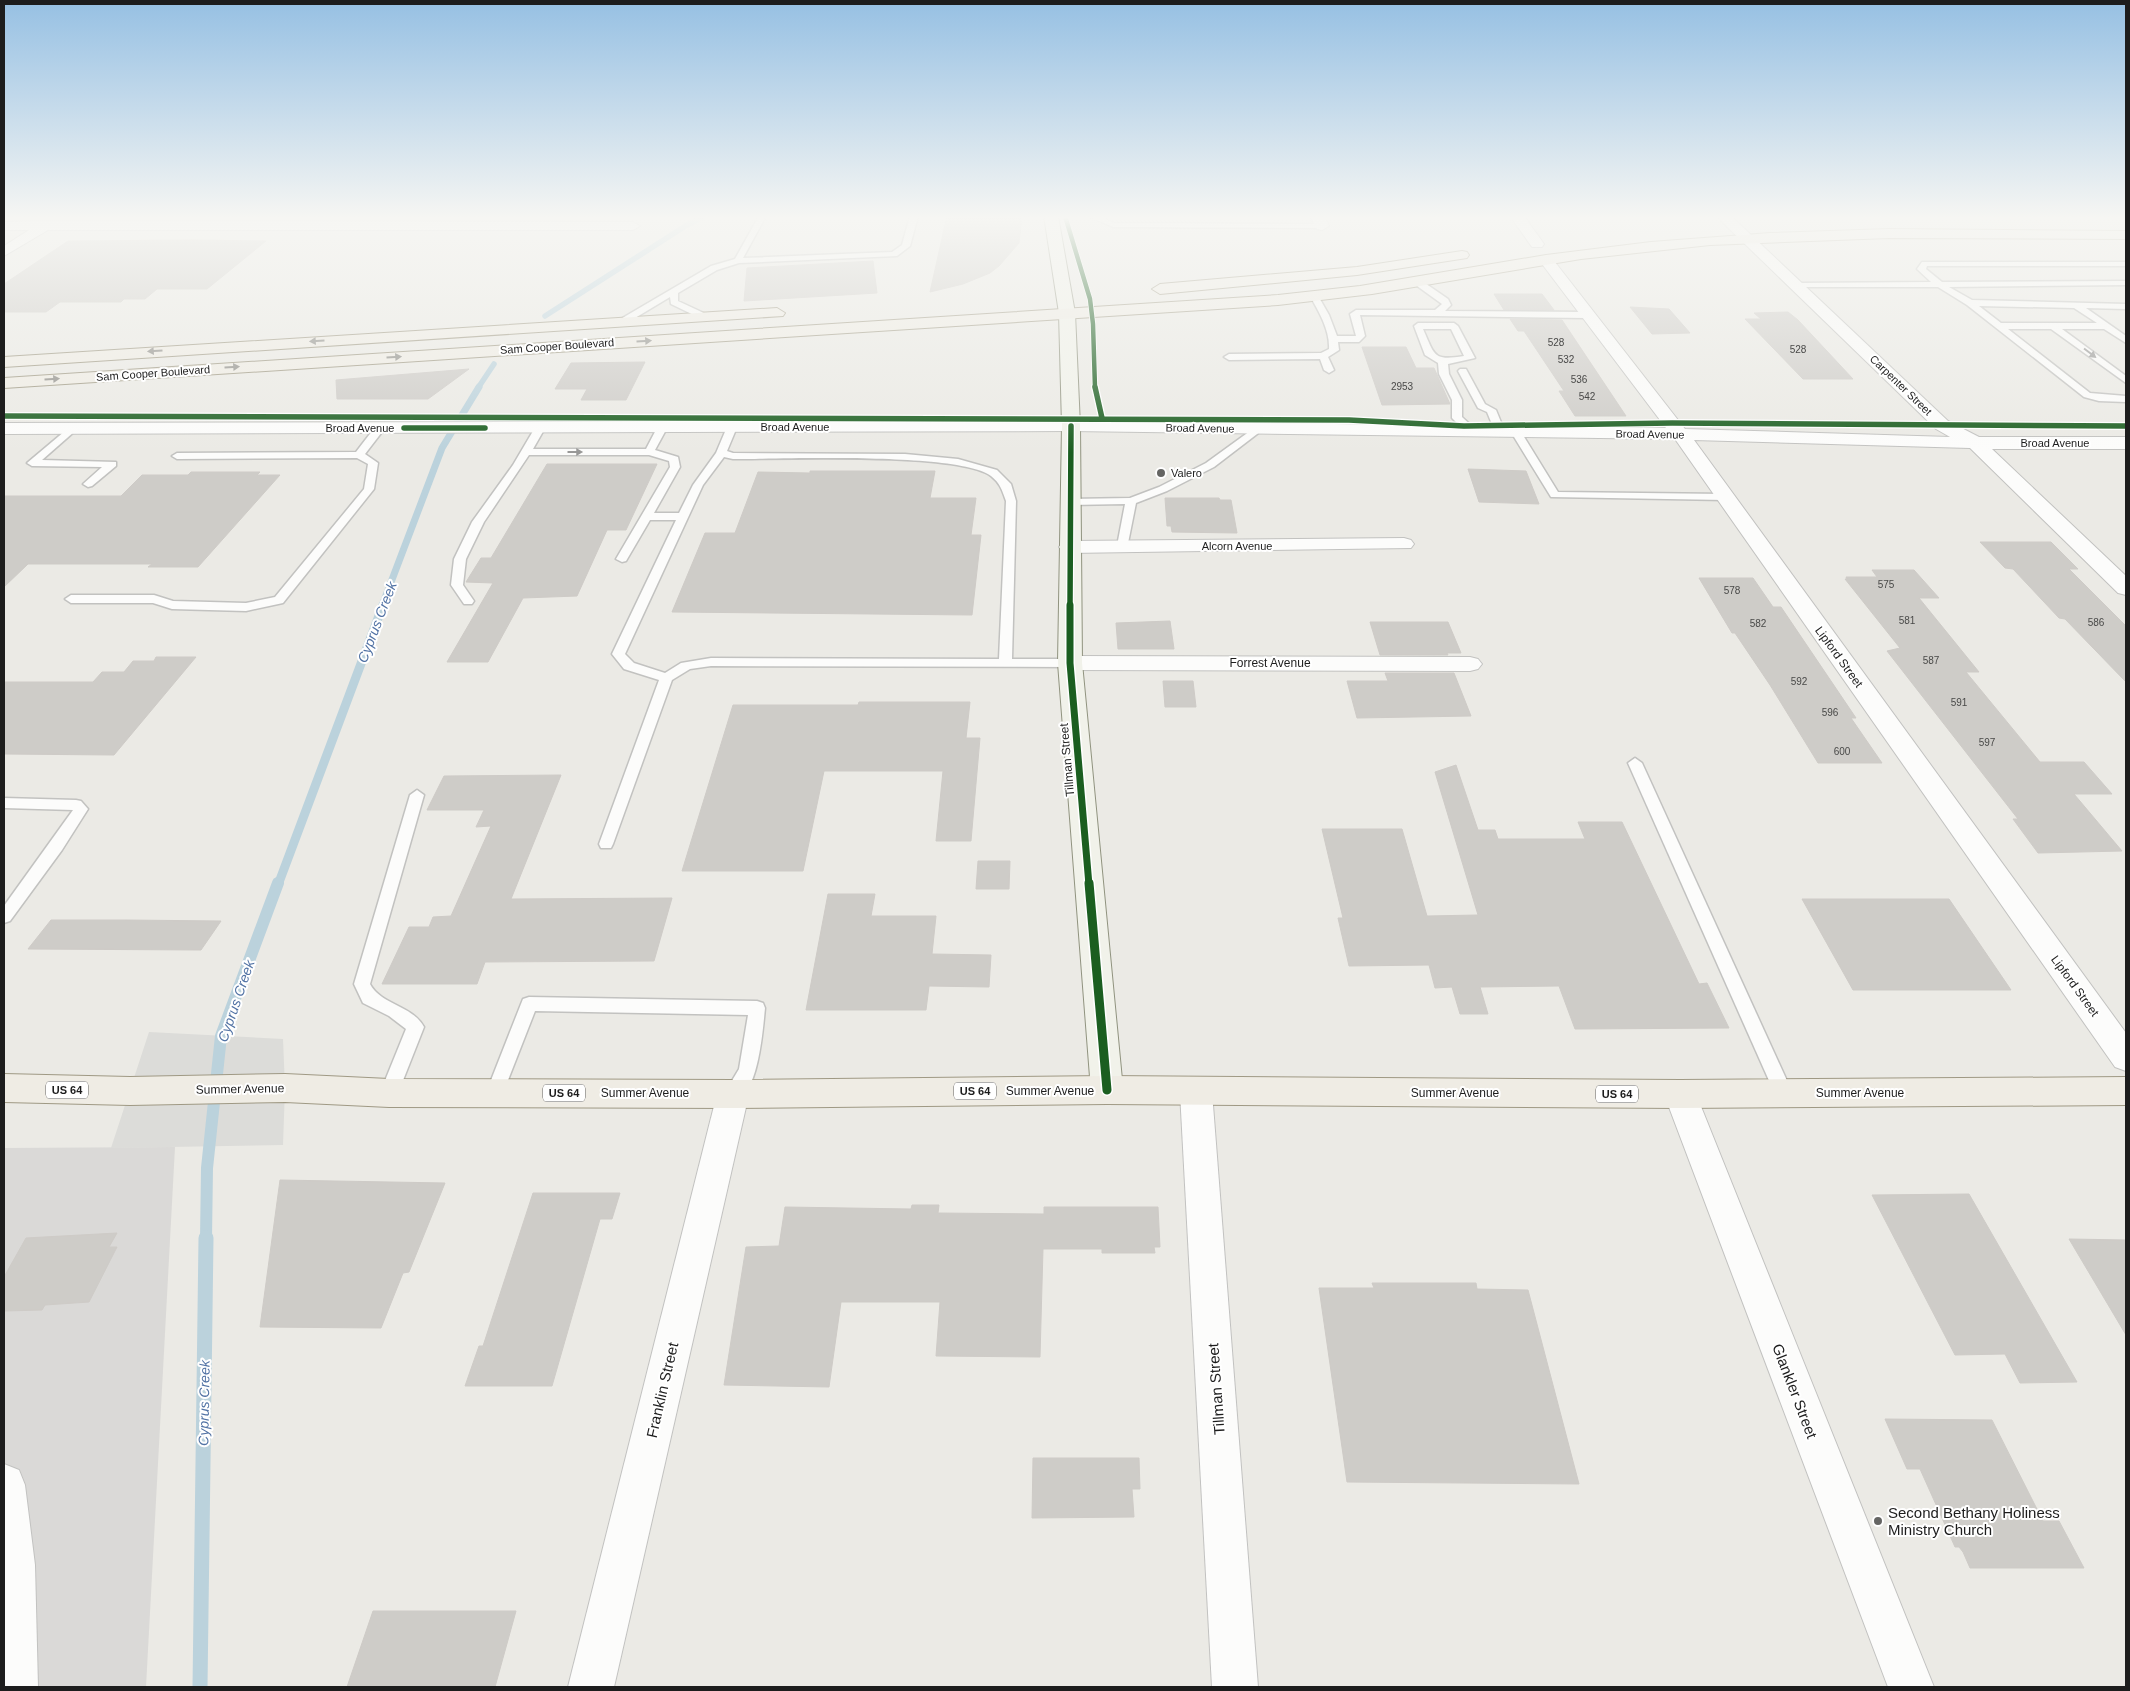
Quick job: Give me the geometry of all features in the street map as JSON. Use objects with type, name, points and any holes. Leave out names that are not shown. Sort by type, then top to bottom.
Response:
[{"type":"main road","points":[[1057,296],[1071,295]]},
{"type":"main road","name":"Sam Cooper Boulevard","points":[[4,383],[1278,300],[1322,295]]},
{"type":"main road","name":"Tillman Street","points":[[1057,296],[1067,313],[1071,426],[1070,663],[1107,1090]]},
{"type":"main road","name":"Sam Cooper Boulevard","points":[[4,362],[795,312]]},
{"type":"main road","name":"Summer Avenue","points":[[4,1088],[130,1091],[285,1088],[389,1093],[733,1094],[1107,1090],[1680,1094],[2126,1091]]},
{"type":"street","name":"Lipford Street","points":[[1572,295],[1680,434],[2126,1058]]},
{"type":"street","name":"Carpenter Street","points":[[1806,295],[1942,425],[1975,443],[2126,588]]},
{"type":"street","name":"Broad Avenue","points":[[4,429],[1071,426],[1680,434],[1975,443],[2126,443]]},
{"type":"street","name":"Alcorn Avenue","points":[[1069,547],[1404,544]]},
{"type":"street","name":"Forrest Avenue","points":[[1070,663],[1470,664]]},
{"type":"street","name":"Tillman Street","points":[[1196,1092],[1235,1687]]},
{"type":"street","name":"Franklin Street","points":[[591,1687],[733,1094]]},
{"type":"street","name":"Glankler Street","points":[[1680,1094],[1911,1687]]},
{"type":"street","points":[[5,1504],[13,1565],[15,1687]]},
{"type":"lane","points":[[622,322],[669,295]]},
{"type":"lane","points":[[674,295],[674,302],[705,317]]},
{"type":"lane","points":[[1436,295],[1447,304],[1445,308],[1436,313]]},
{"type":"lane","points":[[1957,295],[2087,395],[2099,398],[2126,398]]},
{"type":"lane","points":[[1229,357],[1323,356],[1334,350],[1334,339],[1325,315],[1314,296]]},
{"type":"lane","points":[[1970,303],[2126,306]]},
{"type":"lane","points":[[2076,305],[2126,340]]},
{"type":"lane","points":[[1334,339],[1359,338],[1354,314],[1359,312],[1587,315]]},
{"type":"lane","points":[[1418,326],[1454,326],[1470,358],[1443,362],[1430,355],[1418,326]]},
{"type":"lane","points":[[1999,326],[2107,326]]},
{"type":"lane","points":[[2053,326],[2126,380]]},
{"type":"lane","points":[[1323,356],[1329,370]]},
{"type":"lane","points":[[1443,362],[1444,374],[1457,400],[1457,418],[1471,431]]},
{"type":"lane","points":[[1463,371],[1481,406],[1492,410],[1555,495],[1725,497]]},
{"type":"lane","points":[[666,678],[628,666],[618,654],[698,485],[721,452],[732,427]]},
{"type":"lane","points":[[359,454],[380,428]]},
{"type":"lane","points":[[468,601],[456,585],[460,559],[478,522],[526,452],[540,428]]},
{"type":"lane","points":[[649,452],[662,428]]},
{"type":"lane","points":[[71,429],[32,463],[112,464],[88,484]]},
{"type":"lane","points":[[1070,502],[1131,501],[1163,489],[1210,465],[1257,429]]},
{"type":"lane","points":[[526,452],[649,452],[666,455],[674,459],[675,467],[622,559]]},
{"type":"lane","points":[[721,452],[733,456],[905,456],[958,462],[993,472],[1006,484],[1012,501],[1005,663]]},
{"type":"lane","points":[[70,599],[154,599],[172,605],[246,607],[279,600],[369,489],[373,463],[359,454],[177,456]]},
{"type":"lane","points":[[1124,546],[1131,501]]},
{"type":"lane","points":[[647,516],[683,516]]},
{"type":"lane","points":[[606,844],[666,678],[686,666],[711,662],[1070,663]]},
{"type":"lane","points":[[1634,763],[1784,1094]]},
{"type":"lane","points":[[389,1093],[415,1027],[395,1011],[369,998],[362,984],[376,942],[417,795]]},
{"type":"lane","points":[[4,803],[76,805],[81,809],[57,846],[4,917]]},
{"type":"lane","points":[[495,1093],[530,1004],[757,1008],[748,1071],[733,1094]]},
{"type":"shaded area","points":[[175,1147],[146,1687],[4,1687],[4,1148]]},
{"type":"pier","points":[[149,1032],[283,1039],[285,1088],[283,1145],[111,1148]]},
{"type":"building","points":[[4,295],[150,295],[145,299],[124,299],[121,302],[60,302],[46,312],[4,312]]},
{"type":"building","points":[[745,295],[845,295],[744,301]]},
{"type":"building","points":[[1495,295],[1543,295],[1554,310],[1504,310]]},
{"type":"building","points":[[1630,307],[1669,309],[1690,333],[1652,334]]},
{"type":"building","points":[[1788,312],[1798,320],[1853,379],[1803,379],[1745,319],[1761,319],[1754,313]]},
{"type":"building","points":[[1510,319],[1562,320],[1626,416],[1575,416],[1559,391],[1564,391],[1524,331],[1518,331]]},
{"type":"building","points":[[1362,347],[1406,347],[1416,368],[1434,368],[1450,404],[1382,405]]},
{"type":"building","points":[[645,362],[626,400],[581,400],[587,389],[555,389],[571,363]]},
{"type":"building","points":[[469,369],[428,399],[337,399],[336,380]]},
{"type":"building","points":[[547,464],[657,464],[626,530],[607,530],[577,596],[523,598],[488,662],[447,662],[493,583],[466,582],[481,558],[491,558]]},
{"type":"building","points":[[1468,469],[1526,471],[1539,504],[1479,502]]},
{"type":"building","points":[[810,471],[935,471],[930,498],[976,498],[971,535],[981,535],[972,615],[672,612],[705,533],[735,533],[758,472],[810,473]]},
{"type":"building","points":[[191,472],[260,472],[257,475],[280,475],[198,567],[148,567],[152,564],[28,564],[4,587],[4,496],[121,496],[142,475],[188,475]]},
{"type":"building","points":[[1165,498],[1219,498],[1220,500],[1231,500],[1237,533],[1172,532],[1171,526],[1167,526]]},
{"type":"building","points":[[1980,542],[2051,542],[2078,569],[2069,569],[2126,626],[2126,682],[2065,619],[2059,618],[2013,569],[2005,568]]},
{"type":"building","points":[[1872,570],[1914,570],[1939,598],[1919,598],[1979,672],[1966,672],[2040,762],[2084,762],[2112,794],[2074,794],[2122,851],[2038,853],[2013,819],[2018,819],[1887,651],[1900,648],[1845,579],[1847,579],[1846,577],[1877,577]]},
{"type":"building","points":[[1699,578],[1753,578],[1773,607],[1781,607],[1856,718],[1851,718],[1882,763],[1818,763],[1770,685],[1735,633],[1732,633]]},
{"type":"building","points":[[1170,621],[1174,649],[1118,649],[1116,623]]},
{"type":"building","points":[[1370,622],[1448,622],[1461,653],[1447,653],[1448,655],[1380,655]]},
{"type":"building","points":[[156,657],[196,657],[114,755],[4,754],[4,682],[93,682],[102,672],[124,672],[133,661],[154,661]]},
{"type":"building","points":[[1385,673],[1454,673],[1471,716],[1357,718],[1347,681],[1388,681]]},
{"type":"building","points":[[1163,681],[1193,681],[1196,707],[1165,707]]},
{"type":"building","points":[[859,702],[970,702],[966,738],[980,738],[971,841],[936,841],[943,771],[824,771],[803,871],[682,871],[733,705],[858,705]]},
{"type":"building","points":[[1456,765],[1478,830],[1495,830],[1498,839],[1585,839],[1578,822],[1622,822],[1699,984],[1707,983],[1729,1028],[1575,1029],[1559,986],[1480,987],[1488,1014],[1460,1014],[1452,987],[1435,988],[1429,965],[1349,966],[1338,918],[1343,918],[1322,829],[1402,829],[1427,916],[1478,915],[1435,772]]},
{"type":"building","points":[[561,775],[511,899],[672,898],[654,961],[485,962],[477,984],[382,984],[409,927],[429,927],[433,917],[451,916],[491,826],[476,827],[484,810],[427,810],[444,776]]},
{"type":"building","points":[[978,861],[1010,861],[1009,889],[976,889]]},
{"type":"building","points":[[828,894],[875,894],[871,916],[936,916],[932,954],[991,955],[989,987],[929,986],[926,1010],[806,1010]]},
{"type":"building","points":[[1802,899],[1949,899],[2011,990],[1853,990]]},
{"type":"building","points":[[51,920],[221,921],[201,950],[28,949]]},
{"type":"building","points":[[280,1180],[445,1183],[409,1272],[403,1273],[381,1328],[260,1327]]},
{"type":"building","points":[[533,1193],[620,1193],[612,1219],[600,1219],[552,1386],[465,1386],[479,1346],[483,1346]]},
{"type":"building","points":[[1969,1194],[2077,1382],[2020,1383],[2005,1354],[1955,1355],[1872,1195]]},
{"type":"building","points":[[912,1205],[939,1205],[938,1213],[1044,1214],[1044,1207],[1158,1207],[1160,1247],[1154,1247],[1155,1253],[1102,1253],[1102,1249],[1043,1249],[1040,1357],[936,1356],[940,1302],[841,1302],[829,1387],[724,1385],[746,1247],[779,1246],[785,1207],[911,1209]]},
{"type":"building","points":[[117,1233],[109,1247],[117,1247],[89,1302],[45,1305],[42,1310],[4,1311],[4,1277],[26,1238]]},
{"type":"building","points":[[2069,1239],[2126,1240],[2126,1335]]},
{"type":"building","points":[[1372,1283],[1476,1283],[1477,1289],[1528,1290],[1579,1484],[1347,1482],[1319,1288],[1374,1288]]},
{"type":"building","points":[[1885,1419],[1992,1420],[2043,1521],[2059,1521],[2084,1568],[1970,1568],[1963,1552],[1959,1547],[1955,1547],[1920,1469],[1907,1469]]},
{"type":"building","points":[[1033,1458],[1139,1458],[1140,1489],[1132,1489],[1134,1517],[1032,1518]]},
{"type":"building","points":[[373,1611],[516,1611],[495,1687],[347,1687]]},
{"type":"waterway","points":[[545,316],[578,295]]},
{"type":"waterway","name":"Cyprus Creek","points":[[478,388],[494,364]]},
{"type":"waterway","name":"Cyprus Creek","points":[[382,606],[442,448],[479,387]]},
{"type":"waterway","name":"Cyprus Creek","points":[[278,885],[383,605]]},
{"type":"waterway","name":"Cyprus Creek","points":[[206,1239],[207,1168],[221,1036],[278,883]]},
{"type":"waterway","name":"Cyprus Creek","points":[[200,1687],[206,1238]]},
{"type":"cycle path","points":[[1089,295],[1093,324],[1095,393],[1102,418]]},
{"type":"cycle path","points":[[4,416],[1349,420],[1464,426],[1579,426],[1672,423],[2126,426]]},
{"type":"cycle path","points":[[1071,426],[1070,663],[1107,1090]]},
{"type":"cycle path","points":[[404,428],[485,428]]},
{"type":"place","name":"Valero","points":[[1161,473]]},
{"type":"place","name":"Second Bethany Holiness Ministry Church","points":[[1878,1521]]}]
